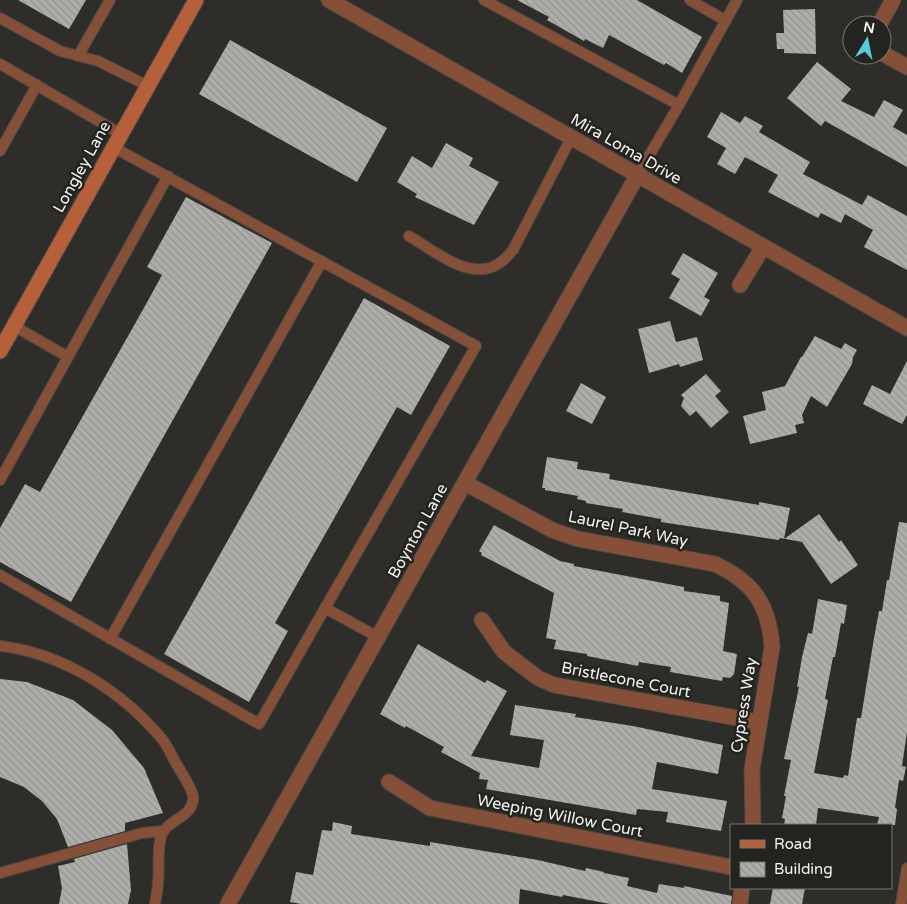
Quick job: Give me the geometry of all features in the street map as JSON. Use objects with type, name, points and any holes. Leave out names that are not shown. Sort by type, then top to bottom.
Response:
[{"type":"main road","name":"Longley Lane","points":[[0,351],[196,0]]},
{"type":"street","name":"Mira Loma Drive","points":[[329,0],[907,328]]},
{"type":"street","points":[[885,15],[893,0]]},
{"type":"street","points":[[892,59],[907,67]]},
{"type":"street","name":"Boynton Lane","points":[[228,904],[637,176]]},
{"type":"street","points":[[740,285],[763,247]]},
{"type":"street","name":"Laurel Park Way","points":[[465,483],[552,530],[578,539],[715,564],[733,573],[756,594]]},
{"type":"street","name":"Cypress Way","points":[[753,824],[752,769],[772,646],[771,628],[765,609],[756,594]]},
{"type":"street","name":"Bristlecone Court","points":[[482,620],[504,652],[538,678],[554,685],[759,722]]},
{"type":"street","name":"Weeping Willow Court","points":[[389,782],[430,808],[730,867]]},
{"type":"street","points":[[740,904],[742,889]]},
{"type":"lane","points":[[78,56],[110,0]]},
{"type":"lane","points":[[484,0],[679,105]]},
{"type":"lane","points":[[690,0],[726,21]]},
{"type":"lane","points":[[637,176],[737,0]]},
{"type":"lane","points":[[0,18],[60,51],[98,61],[148,86]]},
{"type":"lane","points":[[0,64],[37,85],[168,176],[476,346],[258,724],[0,575]]},
{"type":"lane","points":[[0,151],[37,85]]},
{"type":"lane","points":[[409,236],[460,266],[471,269],[487,269],[499,264],[513,250],[571,138]]},
{"type":"lane","points":[[0,480],[168,176]]},
{"type":"lane","points":[[110,639],[322,261]]},
{"type":"lane","points":[[14,326],[68,358]]},
{"type":"lane","points":[[325,608],[378,637]]},
{"type":"lane","points":[[0,646],[22,649],[82,673],[130,705],[163,740],[193,796],[191,806],[184,816],[163,831],[142,833],[0,873]]},
{"type":"lane","points":[[155,904],[160,842],[163,831]]},
{"type":"lane","points":[[900,904],[907,868]]},
{"type":"building","points":[[18,0],[86,0],[69,29]]},
{"type":"building","points":[[517,0],[637,0],[702,37],[682,73],[609,35],[603,48],[585,39],[584,41],[547,20],[549,17]]},
{"type":"building","points":[[815,9],[816,54],[784,53],[784,49],[777,49],[776,33],[784,33],[783,10]]},
{"type":"building","points":[[230,40],[387,128],[357,182],[199,94]]},
{"type":"building","points":[[817,62],[851,89],[841,101],[874,117],[884,100],[903,110],[893,127],[907,135],[907,167],[825,121],[821,126],[787,98]]},
{"type":"building","points":[[721,112],[740,123],[745,116],[763,126],[759,132],[810,162],[803,174],[862,205],[868,195],[907,216],[907,270],[864,247],[873,230],[845,214],[841,223],[821,213],[818,218],[768,192],[778,175],[745,157],[735,174],[717,164],[726,148],[707,137]]},
{"type":"building","points":[[446,143],[473,158],[469,166],[499,182],[474,225],[415,197],[417,194],[397,182],[412,156],[432,168]]},
{"type":"building","points":[[186,197],[272,243],[71,602],[0,562],[0,528],[25,484],[40,492],[145,306],[162,275],[147,267]]},
{"type":"building","points":[[683,253],[718,273],[704,297],[710,300],[701,316],[669,298],[680,279],[671,274]]},
{"type":"building","points":[[364,298],[450,346],[411,415],[397,407],[275,623],[288,631],[249,702],[164,654]]},
{"type":"building","points":[[670,321],[676,342],[697,337],[703,360],[680,367],[679,364],[649,373],[638,329]]},
{"type":"building","points":[[815,336],[841,349],[845,343],[857,350],[852,364],[827,407],[811,396],[802,415],[804,423],[795,425],[797,433],[750,444],[743,416],[766,410],[762,392],[785,386]]},
{"type":"building","points":[[907,361],[907,415],[902,424],[863,404],[872,385],[890,394]]},
{"type":"building","points":[[706,374],[721,391],[715,396],[729,412],[711,428],[696,411],[690,416],[681,406],[684,398],[681,395]]},
{"type":"building","points":[[581,383],[606,397],[592,424],[566,411]]},
{"type":"building","points":[[547,457],[578,462],[577,469],[610,474],[609,479],[759,505],[759,502],[790,508],[784,539],[780,538],[779,540],[661,522],[661,519],[622,512],[623,509],[586,503],[586,501],[577,499],[578,496],[545,490],[545,488],[542,488]]},
{"type":"building","points":[[819,514],[839,542],[841,540],[858,565],[831,584],[802,542],[784,539]]},
{"type":"building","points":[[899,522],[907,523],[907,732],[902,766],[906,767],[903,781],[899,780],[895,808],[897,809],[895,825],[877,824],[879,817],[818,808],[816,824],[784,824],[785,819],[782,818],[786,796],[784,796],[791,760],[784,759],[799,687],[797,687],[802,657],[808,633],[812,634],[818,599],[847,605],[844,624],[841,623],[835,657],[833,657],[825,699],[828,700],[814,773],[843,778],[844,775],[848,776],[857,718],[861,718],[879,611],[882,611],[887,580],[889,580]]},
{"type":"building","points":[[494,525],[560,561],[574,564],[574,566],[684,587],[684,591],[720,596],[720,601],[729,603],[723,651],[737,654],[734,674],[730,678],[723,677],[722,681],[670,672],[671,667],[639,662],[638,666],[587,656],[587,654],[554,649],[556,640],[546,638],[554,593],[481,555],[482,553],[479,551]]},
{"type":"building","points":[[418,644],[485,683],[487,680],[507,691],[471,756],[539,768],[544,740],[510,735],[515,705],[576,714],[575,717],[633,726],[723,745],[718,774],[657,762],[652,789],[727,801],[721,831],[666,822],[668,812],[637,809],[636,815],[486,789],[488,780],[479,779],[480,773],[441,752],[444,747],[380,714]]},
{"type":"building","points":[[0,679],[27,682],[73,700],[112,730],[144,768],[163,813],[125,823],[125,831],[68,847],[57,819],[42,801],[24,787],[0,777]]},
{"type":"building","points":[[333,822],[352,826],[351,834],[430,846],[430,842],[538,860],[585,871],[586,868],[629,878],[627,886],[657,893],[659,884],[684,888],[684,886],[732,896],[731,904],[610,904],[520,889],[519,904],[301,904],[290,902],[296,872],[313,875],[322,830],[332,831]]},
{"type":"building","points":[[127,844],[131,890],[128,904],[59,904],[62,888],[58,866],[75,862],[74,859]]},
{"type":"building","points":[[773,889],[805,889],[802,904],[770,904]]}]
